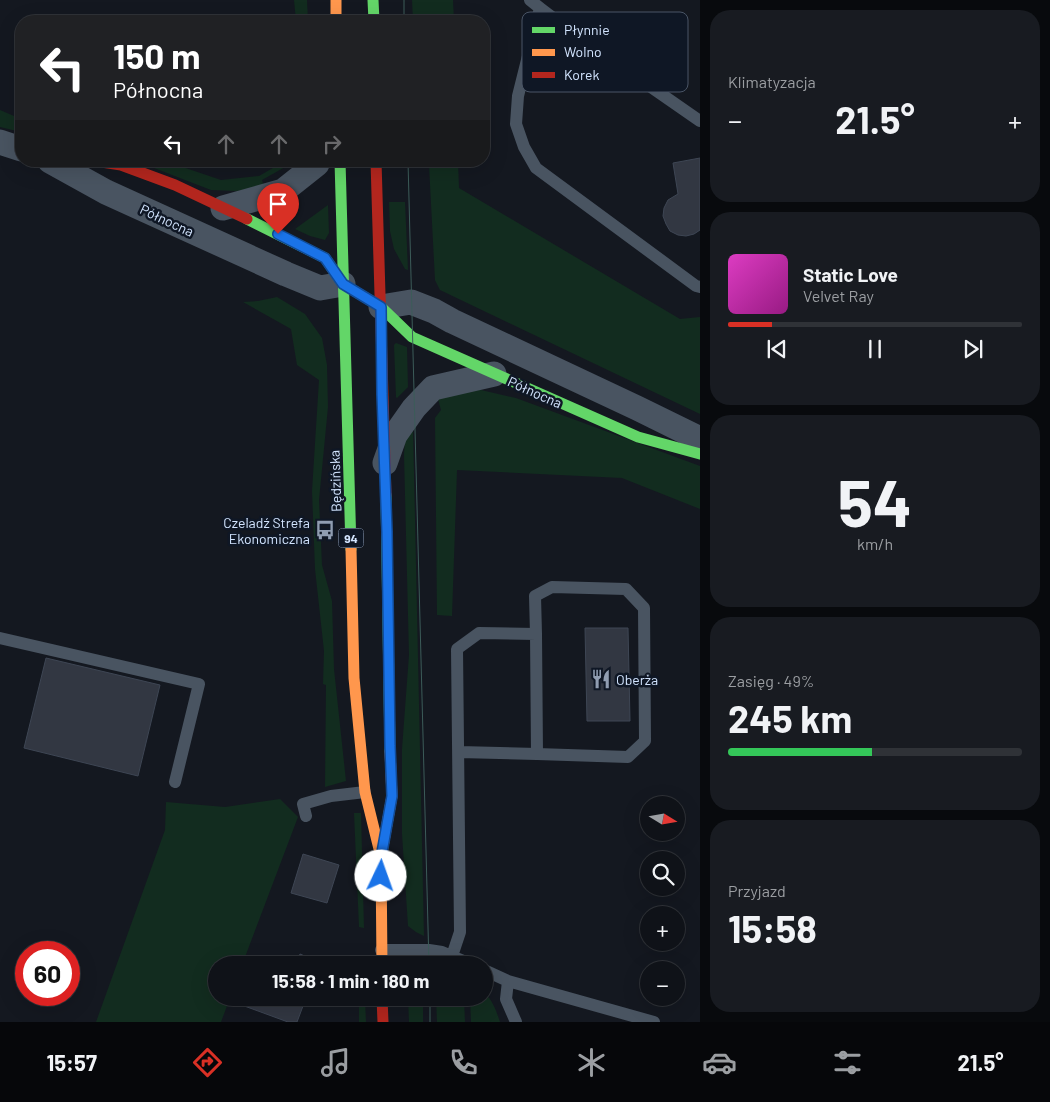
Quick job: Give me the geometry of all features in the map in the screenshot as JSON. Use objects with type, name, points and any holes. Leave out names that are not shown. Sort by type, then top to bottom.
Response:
[{"type":"main road","points":[[336,0],[336,15]]},
{"type":"main road","points":[[373,0],[374,15]]},
{"type":"main road","name":"Północna","points":[[126,167],[175,185],[325,258],[343,284],[381,307],[412,337],[638,437],[700,454]]},
{"type":"main road","name":"Będzińska","points":[[340,167],[354,678],[365,792],[381,858]]},
{"type":"main road","name":"Będzińska","points":[[376,167],[387,532],[392,796],[381,858],[381,956]]},
{"type":"main road","points":[[382,1006],[383,1022]]},
{"type":"street","points":[[0,142],[15,147]]},
{"type":"street","name":"Północna","points":[[61,167],[106,192],[286,274],[320,288],[343,284]]},
{"type":"street","points":[[223,208],[283,191],[313,167]]},
{"type":"street","name":"Północna","points":[[381,307],[412,302],[434,311],[700,439]]},
{"type":"street","points":[[385,465],[395,435],[414,408],[434,388],[494,374]]},
{"type":"lane","points":[[535,4],[545,12]]},
{"type":"lane","points":[[522,74],[516,124],[524,147],[536,168],[696,286],[700,287]]},
{"type":"lane","points":[[658,92],[700,121]]},
{"type":"lane","points":[[458,752],[628,757],[645,741],[644,608],[626,589],[552,587],[535,596],[537,754]]},
{"type":"lane","points":[[381,950],[429,950],[452,956],[460,932],[457,649],[479,633],[536,634]]},
{"type":"lane","points":[[0,638],[199,684],[175,782]]},
{"type":"lane","points":[[306,816],[304,804],[331,796],[365,792]]},
{"type":"lane","points":[[493,974],[508,981],[654,1022]]},
{"type":"lane","points":[[508,981],[506,999],[516,1022]]},
{"type":"green space","points":[[294,0],[307,0],[308,15],[295,15]]},
{"type":"green space","points":[[412,0],[453,0],[454,15],[413,15]]},
{"type":"green space","points":[[0,110],[15,116],[15,131],[0,127]]},
{"type":"green space","points":[[152,167],[183,167],[221,180],[259,176],[275,167],[285,167],[262,180],[264,187],[237,191],[211,190]]},
{"type":"green space","points":[[429,167],[458,167],[459,188],[680,319],[700,317],[700,414],[440,290],[435,280]]},
{"type":"green space","points":[[389,202],[405,202],[408,270],[405,269],[394,249],[390,231]]},
{"type":"green space","points":[[328,205],[329,233],[325,240],[295,229]]},
{"type":"green space","points":[[277,297],[305,314],[322,338],[327,365],[328,407],[319,500],[322,565],[332,601],[334,669],[346,781],[325,787],[326,685],[323,684],[324,651],[315,569],[312,491],[319,380],[297,365],[291,329],[243,302]]},
{"type":"green space","points":[[396,343],[407,347],[408,387],[397,398],[394,345]]},
{"type":"green space","points":[[481,390],[516,398],[700,466],[700,509],[622,478],[457,470],[452,616],[437,615],[435,418],[441,410],[438,399],[458,391]]},
{"type":"green space","points":[[413,427],[424,936],[408,926],[402,834],[402,749],[409,655],[404,455],[405,439]]},
{"type":"green space","points":[[280,799],[298,817],[245,956],[208,956],[208,1006],[227,1006],[221,1022],[96,1022],[165,830],[166,802],[225,807]]},
{"type":"green space","points":[[354,813],[361,813],[364,928],[359,927]]},
{"type":"green space","points":[[493,1004],[500,1022],[471,1022],[470,1006],[493,1006]]},
{"type":"green space","points":[[359,1006],[365,1006],[366,1022],[359,1022]]},
{"type":"green space","points":[[408,1006],[423,1006],[423,1022],[409,1022]]},
{"type":"green space","points":[[436,1006],[464,1006],[465,1022],[437,1022]]},
{"type":"building","points":[[700,158],[700,230],[686,236],[678,235],[670,231],[663,216],[668,200],[678,194],[673,163]]},
{"type":"building","points":[[585,628],[628,628],[630,721],[587,721]]},
{"type":"building","points":[[46,658],[160,685],[138,776],[24,748]]},
{"type":"building","points":[[303,854],[339,865],[327,903],[291,893]]},
{"type":"building","points":[[244,1006],[303,1006],[297,1022],[288,1022]]},
{"type":"tram line","points":[[404,0],[404,15]]},
{"type":"tram line","points":[[408,167],[429,956]]},
{"type":"tram line","points":[[430,1006],[430,1022]]},
{"type":"traffic: fast","points":[[373,0],[374,15]]},
{"type":"traffic: fast","points":[[340,167],[351,549]]},
{"type":"traffic: fast","points":[[247,219],[325,258],[343,284],[381,307],[412,337],[638,437],[700,454]]},
{"type":"traffic: fast","points":[[386,495],[390,751]]},
{"type":"traffic: slow","points":[[336,0],[336,15]]},
{"type":"traffic: slow","points":[[351,549],[354,678],[365,792],[379,849]]},
{"type":"traffic: slow","points":[[382,956],[381,858],[392,796],[390,751]]},
{"type":"traffic: jam","points":[[126,167],[175,185],[247,219]]},
{"type":"traffic: jam","points":[[376,167],[386,495]]},
{"type":"traffic: jam","points":[[382,1006],[383,1022]]},
{"type":"place","name":"Czeladź Strefa Ekonomiczna","points":[[325,530]]},
{"type":"place","name":"Oberża","points":[[601,679]]},
{"type":"route","points":[[278,234],[325,258],[343,284],[381,307],[392,796],[381,858],[381,876]]}]
